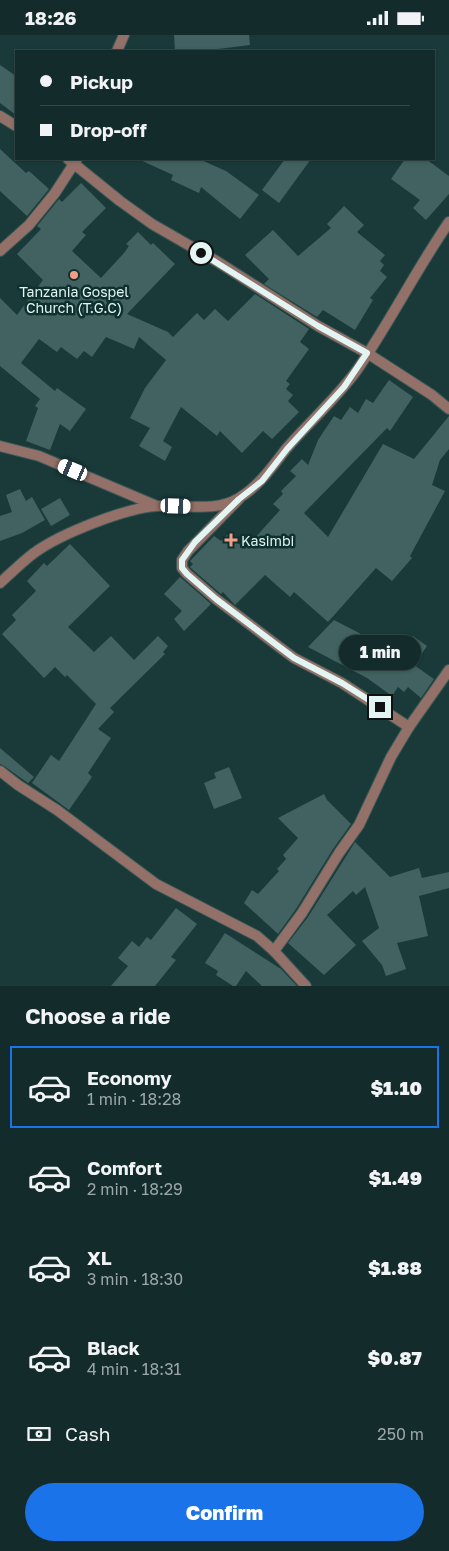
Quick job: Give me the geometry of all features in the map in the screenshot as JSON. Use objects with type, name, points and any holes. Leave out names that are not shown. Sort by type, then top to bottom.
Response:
[{"type":"street","points":[[118,50],[124,35]]},
{"type":"street","points":[[0,116],[15,125]]},
{"type":"street","points":[[0,251],[29,225],[55,193],[74,160],[120,201],[152,224],[218,262],[318,326],[367,353],[432,395],[449,409]]},
{"type":"street","points":[[409,727],[357,693],[294,658],[216,599],[187,574],[182,568],[182,560],[188,551],[239,499],[262,481],[287,449],[344,387],[367,353],[428,252],[449,222]]},
{"type":"street","points":[[0,447],[39,456],[157,506]]},
{"type":"street","points":[[0,583],[35,553],[74,532],[126,512],[157,506],[194,507],[220,505],[239,499]]},
{"type":"street","points":[[274,951],[302,913],[358,825],[391,757],[409,727],[449,670]]},
{"type":"street","points":[[0,771],[57,810],[156,884],[250,932],[274,951],[306,986]]},
{"type":"building","points":[[174,35],[249,35],[250,45],[210,50],[175,50]]},
{"type":"building","points":[[0,65],[15,75],[15,114],[0,103]]},
{"type":"building","points":[[0,149],[26,173],[29,171],[49,189],[27,216],[0,191]]},
{"type":"building","points":[[140,160],[201,160],[226,171],[259,195],[240,219],[201,187],[199,193],[171,180],[173,175]]},
{"type":"building","points":[[284,160],[310,160],[279,203],[262,190]]},
{"type":"building","points":[[404,160],[427,160],[449,176],[449,194],[426,220],[413,208],[420,200],[391,179]]},
{"type":"building","points":[[81,183],[106,208],[82,232],[86,235],[72,251],[101,278],[124,253],[129,246],[126,244],[138,232],[175,264],[127,314],[168,332],[173,337],[197,313],[204,320],[215,309],[228,321],[255,294],[309,329],[300,342],[309,349],[286,381],[290,384],[286,389],[293,395],[288,401],[299,412],[272,439],[263,431],[242,453],[220,431],[217,436],[181,407],[163,441],[172,447],[165,461],[139,446],[150,428],[130,418],[145,388],[166,360],[139,337],[134,349],[106,337],[92,357],[84,351],[77,359],[61,347],[57,352],[39,339],[21,363],[55,391],[57,388],[86,409],[70,431],[60,424],[50,450],[26,441],[38,408],[35,406],[40,399],[0,366],[0,298],[17,315],[43,280],[17,254],[41,229],[37,226],[59,199],[62,202]]},
{"type":"building","points":[[344,206],[364,225],[357,232],[385,255],[380,261],[384,265],[380,271],[387,277],[370,298],[373,300],[355,330],[323,310],[317,317],[264,284],[269,279],[245,255],[273,230],[298,256],[331,228],[327,224]]},
{"type":"building","points":[[389,380],[413,397],[390,431],[387,428],[304,513],[328,537],[383,444],[414,459],[449,416],[449,449],[440,460],[432,485],[445,491],[410,556],[412,558],[392,581],[376,568],[328,622],[294,592],[290,597],[265,575],[235,605],[223,592],[221,594],[190,567],[193,564],[190,561],[214,536],[221,541],[228,534],[245,549],[280,510],[273,504],[283,494],[281,491],[296,476],[290,471],[302,459],[308,465],[318,440],[334,416],[341,420],[350,407],[358,413],[366,399],[373,403]]},
{"type":"building","points":[[20,489],[26,501],[32,497],[45,520],[22,533],[0,541],[0,516],[12,512],[6,495]]},
{"type":"building","points":[[60,498],[70,515],[51,526],[41,509]]},
{"type":"building","points":[[70,544],[110,586],[68,627],[94,652],[111,636],[134,660],[158,636],[168,646],[163,652],[165,654],[110,708],[114,712],[98,729],[111,738],[88,773],[92,777],[69,810],[32,783],[51,755],[59,761],[96,704],[67,675],[65,677],[55,667],[44,678],[2,634],[16,620],[12,615],[36,591],[27,581],[44,563],[47,566]]},
{"type":"building","points":[[180,577],[211,604],[184,631],[174,619],[182,611],[164,594]]},
{"type":"building","points":[[334,620],[388,648],[395,637],[407,645],[413,636],[427,646],[414,665],[434,679],[421,698],[408,687],[404,692],[398,687],[392,696],[367,678],[308,647]]},
{"type":"building","points":[[0,748],[34,777],[28,783],[0,764]]},
{"type":"building","points":[[229,767],[242,798],[214,809],[204,783],[216,778],[214,773]]},
{"type":"building","points":[[324,794],[327,800],[351,824],[278,934],[244,903],[252,890],[258,894],[279,871],[277,869],[286,859],[283,855],[298,838],[278,818]]},
{"type":"building","points":[[355,842],[390,877],[419,868],[422,878],[449,872],[449,888],[419,896],[428,936],[397,943],[406,969],[386,976],[382,965],[362,941],[379,928],[365,887],[356,895],[353,891],[327,915],[356,945],[324,975],[288,943],[308,917]]},
{"type":"building","points":[[176,908],[197,924],[171,957],[176,960],[155,986],[111,986],[128,966],[118,958],[132,941],[139,947],[147,937],[151,940]]},
{"type":"building","points":[[225,933],[281,969],[297,986],[262,986],[246,971],[236,986],[233,986],[216,975],[218,971],[205,963]]},
{"type":"place","name":"Tanzania Gospel Church (T.G.C)","points":[[74,275]]},
{"type":"place","name":"Kasimbi","points":[[231,540]]},
{"type":"route","points":[[201,253],[318,326],[367,353],[358,369],[344,387],[287,449],[262,481],[239,499],[195,542],[182,560],[182,568],[216,599],[294,658],[342,683],[380,707]]}]
